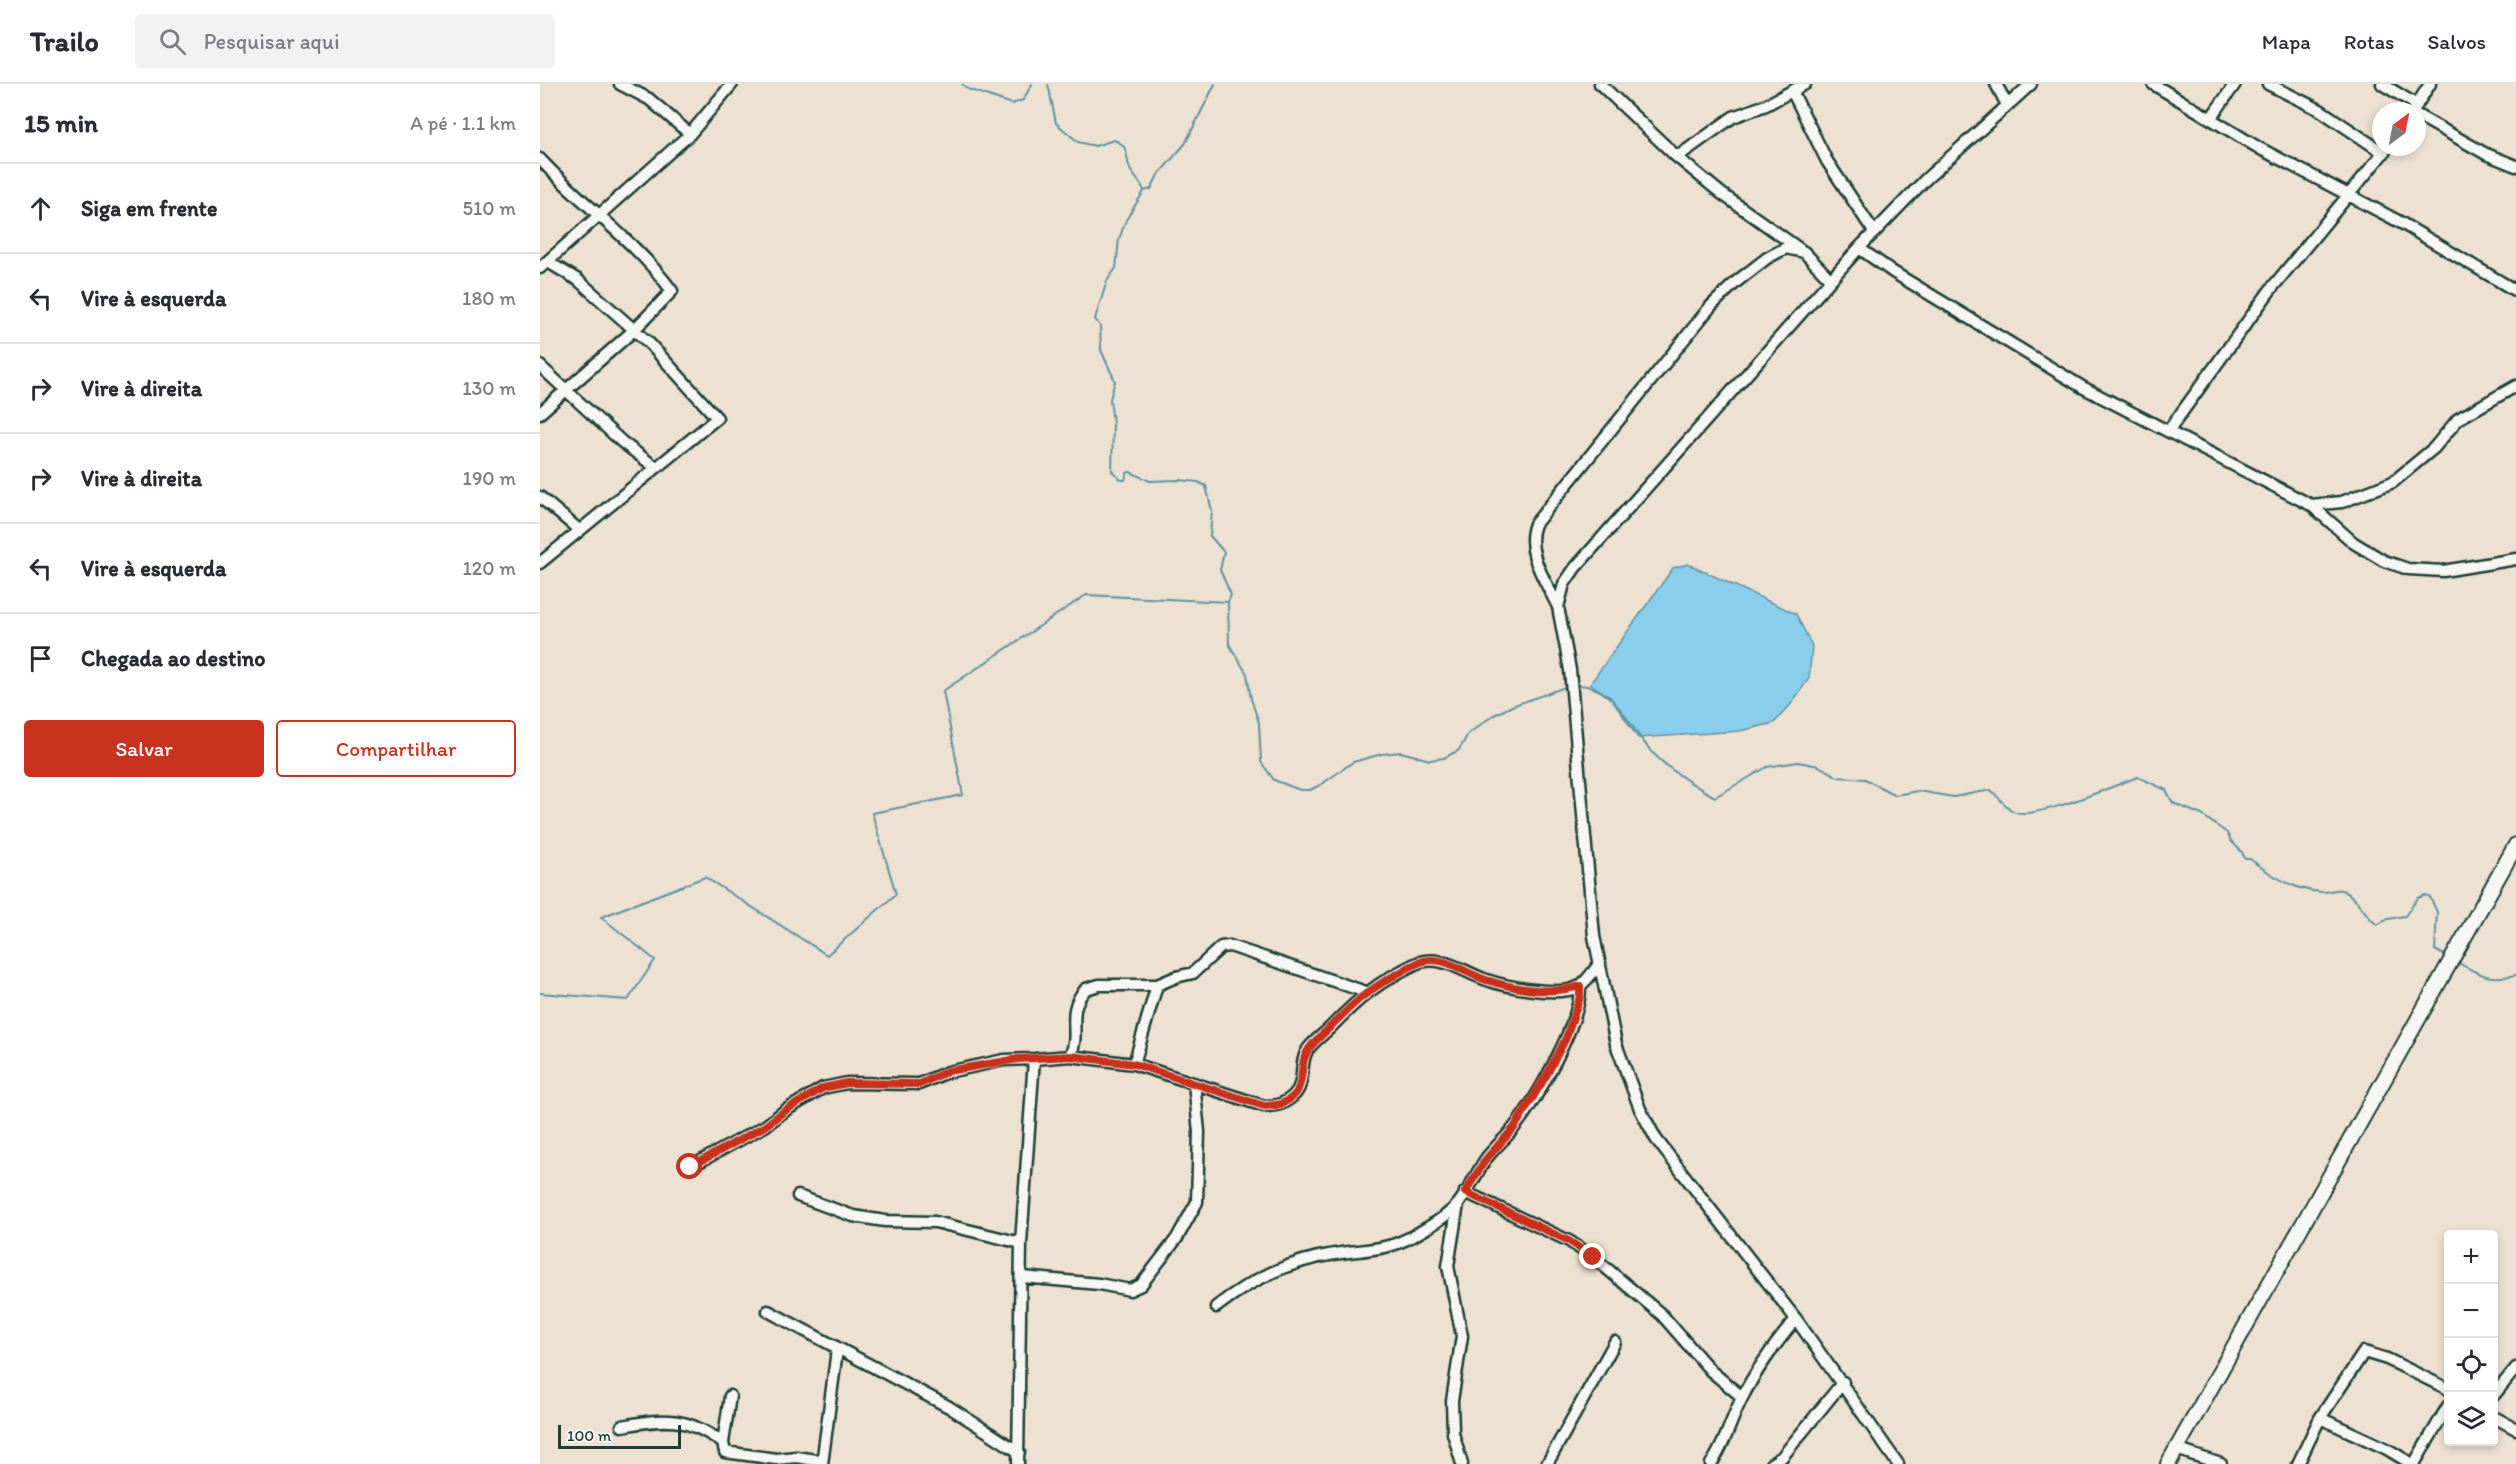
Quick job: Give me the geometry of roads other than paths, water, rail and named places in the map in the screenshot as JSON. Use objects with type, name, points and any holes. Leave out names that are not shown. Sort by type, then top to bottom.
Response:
[{"type":"main road","points":[[2168,1464],[2516,845]]},
{"type":"street","points":[[620,84],[649,99],[690,134]]},
{"type":"street","points":[[540,563],[638,480],[717,418],[658,352],[579,280],[544,265],[597,215],[690,134],[732,84]]},
{"type":"street","points":[[1600,84],[1677,157],[1722,194],[1804,252],[1830,279]]},
{"type":"street","points":[[1677,157],[1733,117],[1766,105],[1805,84]]},
{"type":"street","points":[[1996,84],[2007,105]]},
{"type":"street","points":[[1558,607],[1564,584],[1575,568],[1830,279],[1926,179],[2031,84]]},
{"type":"street","points":[[2153,84],[2259,148],[2350,196],[2516,291]]},
{"type":"street","points":[[2211,118],[2235,84]]},
{"type":"street","points":[[2268,84],[2320,110],[2372,142]]},
{"type":"street","points":[[2382,84],[2404,102]]},
{"type":"street","points":[[2420,102],[2430,84]]},
{"type":"street","points":[[1792,91],[1827,161],[1874,232]]},
{"type":"street","points":[[2426,118],[2486,154],[2516,166]]},
{"type":"street","points":[[2169,430],[2271,289],[2381,156]]},
{"type":"street","points":[[540,159],[597,215],[619,231],[672,291],[633,330],[540,412]]},
{"type":"street","points":[[1804,252],[1786,248],[1767,258],[1711,306],[1535,524],[1531,535],[1532,552],[1558,607],[1574,704],[1594,936],[1617,1044],[1640,1109],[1656,1139],[1843,1382],[1898,1464]]},
{"type":"street","points":[[1859,248],[1893,272],[2084,388],[2312,505],[2354,543],[2384,561],[2408,569],[2444,571],[2516,559]]},
{"type":"street","points":[[540,366],[564,391],[622,442],[655,467]]},
{"type":"street","points":[[2312,505],[2342,502],[2393,482],[2434,448],[2458,419],[2516,386]]},
{"type":"street","points":[[622,442],[641,468],[638,480]]},
{"type":"street","points":[[540,497],[579,530]]},
{"type":"street","points":[[1070,1056],[1074,1037],[1073,1012],[1086,989],[1099,985],[1157,986],[1176,976],[1193,973],[1221,947],[1230,946],[1366,992]]},
{"type":"street","points":[[690,1167],[765,1126],[786,1110],[823,1088],[847,1083],[920,1084],[948,1071],[1005,1060],[1070,1056],[1134,1064],[1264,1106],[1279,1106],[1294,1095],[1301,1084],[1304,1058],[1309,1048],[1366,992],[1417,963],[1430,960],[1448,963],[1486,981],[1520,989],[1557,990],[1580,986],[1600,963]]},
{"type":"street","points":[[1134,1064],[1157,986]]},
{"type":"street","points":[[1216,1307],[1239,1289],[1270,1271],[1332,1254],[1399,1243],[1439,1220],[1458,1204],[1486,1159],[1514,1128],[1546,1076],[1566,1038],[1580,997],[1580,986]]},
{"type":"street","points":[[1018,1464],[1021,1243],[1034,1059]]},
{"type":"street","points":[[1022,1277],[1099,1284],[1130,1290],[1141,1285],[1177,1238],[1197,1202],[1199,1132],[1194,1083]]},
{"type":"street","points":[[1465,1192],[1569,1241],[1593,1257],[1662,1315],[1711,1371],[1742,1397]]},
{"type":"street","points":[[798,1196],[853,1216],[885,1221],[935,1222],[1021,1243]]},
{"type":"street","points":[[1458,1204],[1448,1266],[1462,1336],[1452,1401],[1453,1433],[1462,1464]]},
{"type":"street","points":[[768,1311],[837,1350],[949,1407],[1019,1452]]},
{"type":"street","points":[[1711,1464],[1720,1452],[1742,1397],[1764,1360],[1796,1319]]},
{"type":"street","points":[[1546,1464],[1615,1342]]},
{"type":"street","points":[[730,1396],[723,1443],[725,1452],[776,1459],[796,1457],[822,1462],[837,1350]]},
{"type":"street","points":[[2298,1464],[2320,1418],[2364,1352],[2387,1359],[2444,1387]]},
{"type":"street","points":[[2496,1392],[2516,1368]]},
{"type":"street","points":[[1771,1464],[1782,1457],[1843,1382]]},
{"type":"street","points":[[2320,1418],[2387,1449],[2413,1464],[2444,1413]]},
{"type":"street","points":[[2498,1419],[2516,1429]]},
{"type":"street","points":[[622,1426],[674,1420],[706,1431],[723,1443]]},
{"type":"street","points":[[2176,1449],[2221,1464]]},
{"type":"water","points":[[1688,564],[1796,614],[1812,646],[1809,678],[1792,703],[1774,723],[1740,731],[1638,738],[1610,697],[1590,684],[1673,568]]},
{"type":"waterway","points":[[962,84],[968,89],[1012,104],[1023,100],[1032,84]]},
{"type":"waterway","points":[[1048,84],[1056,123],[1078,142],[1095,146],[1114,140],[1123,145],[1130,169],[1144,191]]},
{"type":"waterway","points":[[1215,84],[1185,144],[1158,175],[1151,189],[1144,191],[1126,220],[1119,239],[1116,268],[1107,281],[1095,319],[1100,326],[1101,350],[1115,381],[1110,399],[1113,423],[1112,471],[1121,480],[1125,480],[1127,473],[1130,472],[1150,481],[1180,480],[1198,482],[1206,486],[1212,511],[1210,536],[1224,552],[1220,570],[1231,595],[1228,602]]},
{"type":"waterway","points":[[540,993],[628,1000],[655,960],[601,917],[705,877],[827,955],[896,894],[872,813],[963,795],[943,691],[1086,595],[1228,602],[1229,644],[1247,674],[1251,699],[1259,723],[1261,762],[1274,780],[1300,790],[1310,790],[1322,784],[1353,762],[1382,754],[1401,752],[1430,760],[1444,758],[1459,750],[1468,734],[1492,716],[1512,706],[1568,686]]},
{"type":"waterway","points":[[1574,685],[1589,686],[1612,700],[1657,757],[1685,779],[1715,797],[1767,767],[1798,762],[1819,766],[1838,777],[1865,779],[1895,795],[1918,791],[1953,797],[1991,790],[2010,809],[2023,813],[2055,807],[2138,777],[2166,790],[2173,803],[2202,815],[2227,833],[2245,859],[2250,859],[2274,876],[2302,889],[2321,892],[2344,891],[2353,897],[2377,925],[2388,919],[2405,916],[2418,898],[2426,895],[2430,897],[2437,912],[2435,950],[2448,957]]},
{"type":"waterway","points":[[2455,961],[2491,977],[2516,975]]}]
